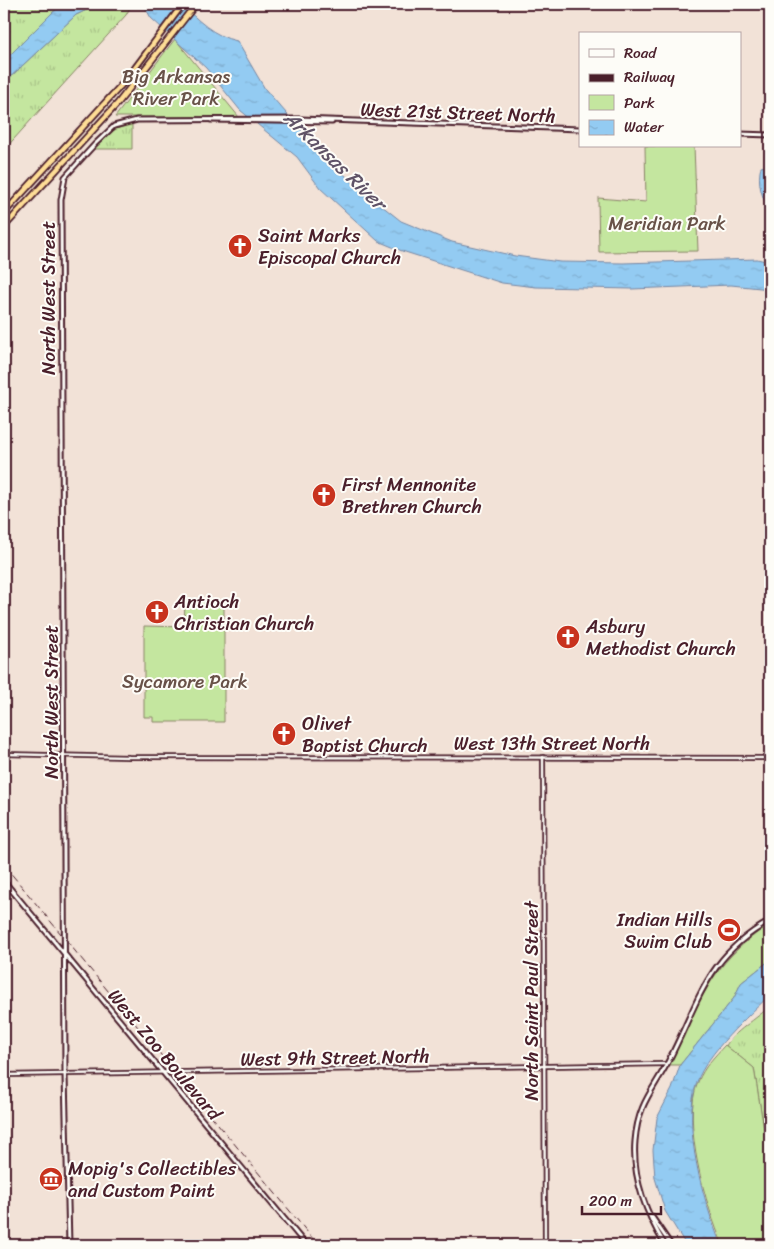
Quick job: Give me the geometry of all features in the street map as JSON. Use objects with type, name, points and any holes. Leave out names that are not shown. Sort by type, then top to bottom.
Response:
[{"type":"highway","points":[[4,213],[121,86],[184,4]]},
{"type":"highway","points":[[4,227],[118,103],[195,5]]},
{"type":"main road","name":"West 21st Street North","points":[[243,121],[300,119],[335,122],[579,130]]},
{"type":"main road","name":"West 21st Street North","points":[[119,124],[137,120],[335,122]]},
{"type":"main road","name":"North West Street","points":[[69,1245],[65,1075],[61,200],[65,177],[106,132],[119,124]]},
{"type":"main road","points":[[742,134],[770,135]]},
{"type":"main road","name":"West Zoo Boulevard","points":[[4,881],[306,1245]]},
{"type":"main road","points":[[665,1245],[650,1214],[636,1174],[634,1143],[642,1104],[667,1064],[693,1006],[710,975],[740,942],[770,922]]},
{"type":"main road","points":[[650,1214],[671,1245]]},
{"type":"street","name":"West 13th Street North","points":[[4,754],[65,756],[770,758]]},
{"type":"street","name":"North Saint Paul Street","points":[[543,757],[545,1245]]},
{"type":"street","name":"West 9th Street North","points":[[4,1075],[163,1074],[667,1064]]},
{"type":"green space","points":[[4,4],[64,4],[53,12],[4,61]]},
{"type":"green space","points":[[99,4],[132,4],[126,15],[4,150],[4,83],[76,15]]},
{"type":"green space","name":"Big Arkansas River Park","points":[[175,39],[239,117],[115,117]]},
{"type":"green space","points":[[132,123],[132,149],[94,149],[114,130]]},
{"type":"green space","name":"Meridian Park","points":[[645,148],[694,148],[698,251],[599,252],[598,198],[646,202]]},
{"type":"green space","name":"Sycamore Park","points":[[185,601],[224,601],[224,722],[153,722],[153,717],[144,717],[144,626],[184,627]]},
{"type":"green space","points":[[770,924],[770,960],[741,983],[734,998],[680,1065],[669,1065],[698,1004],[719,970],[749,939]]},
{"type":"green space","points":[[770,1006],[770,1146],[766,1142],[754,1068],[726,1046],[739,1031]]},
{"type":"green space","points":[[725,1045],[754,1068],[766,1142],[770,1146],[770,1245],[723,1245],[703,1187],[694,1141],[693,1098],[703,1072]]},
{"type":"water","points":[[64,4],[99,4],[76,15],[4,83],[4,61],[53,12]]},
{"type":"water","points":[[147,4],[181,4],[213,31],[228,39],[237,41],[265,89],[315,146],[352,182],[401,221],[452,242],[515,256],[560,262],[623,263],[757,259],[770,262],[770,289],[731,285],[632,289],[536,287],[502,283],[402,251],[378,241],[320,188],[297,157],[240,110],[206,68],[151,18],[146,9]]},
{"type":"water","points":[[770,165],[770,209],[762,195],[759,178],[761,167]]},
{"type":"water","points":[[770,960],[770,995],[719,1047],[702,1071],[697,1082],[693,1100],[693,1142],[702,1187],[721,1245],[686,1245],[665,1211],[655,1178],[653,1150],[657,1118],[672,1089],[680,1065],[734,998],[741,983]]},
{"type":"railway","points":[[4,865],[318,1245]]},
{"type":"place","name":"Saint Marks Episcopal Church","points":[[240,246]]},
{"type":"place","name":"First Mennonite Brethren Church","points":[[324,495]]},
{"type":"place","name":"Antioch Christian Church","points":[[157,612]]},
{"type":"place","name":"Asbury Methodist Church","points":[[568,637]]},
{"type":"place","name":"Olivet Baptist Church","points":[[284,734]]},
{"type":"place","name":"Indian Hills Swim Club","points":[[729,930]]},
{"type":"place","name":"Mopig's Collectibles and Custom Paint","points":[[51,1179]]},
{"type":"water label","name":"Arkansas River","points":[[335,160]]}]
